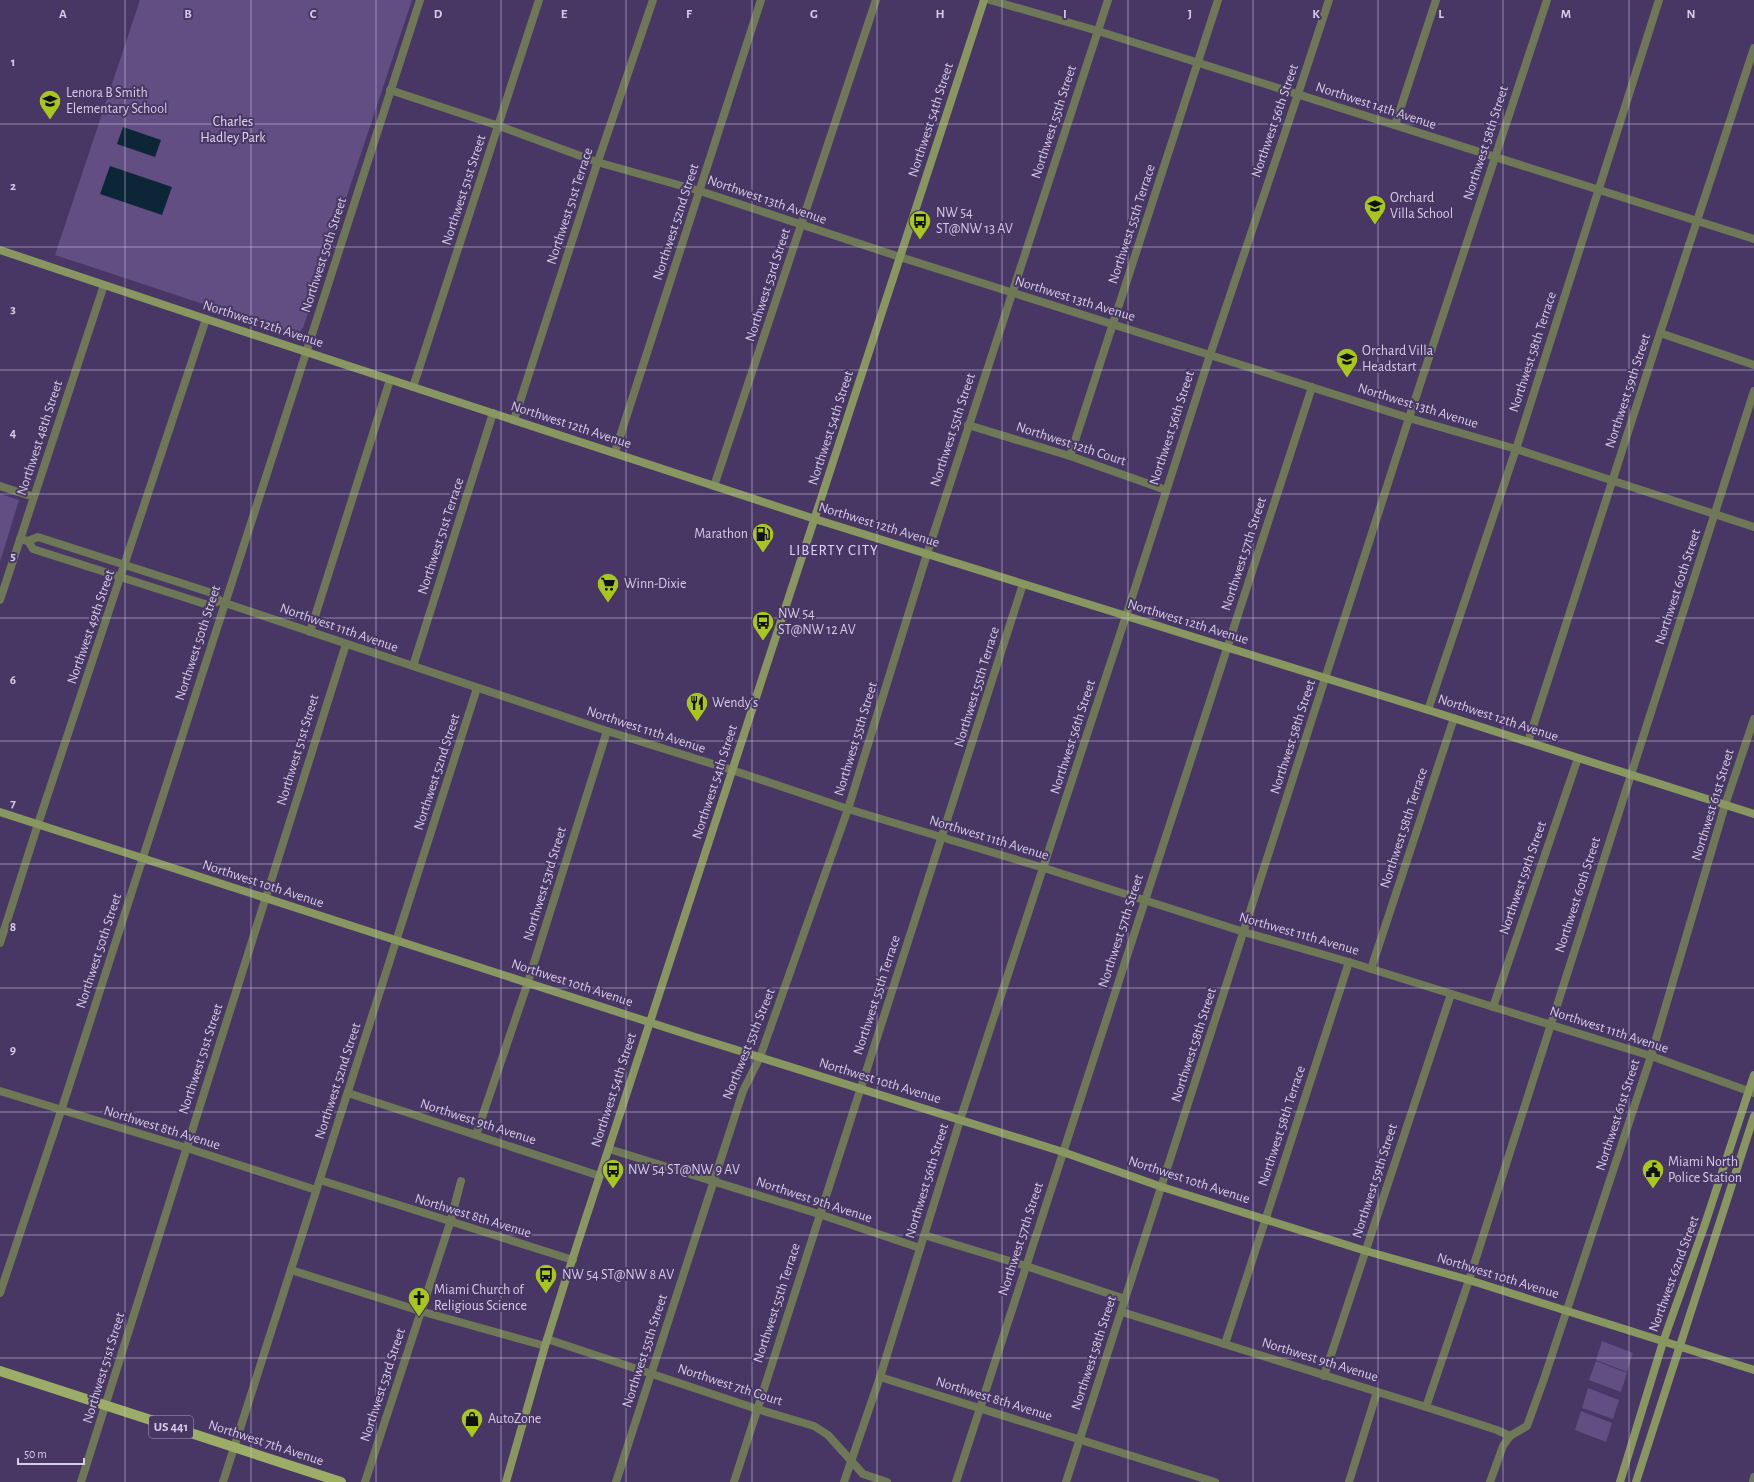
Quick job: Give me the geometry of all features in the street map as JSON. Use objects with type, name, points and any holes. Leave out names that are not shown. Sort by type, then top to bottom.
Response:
[{"type":"main road","name":"Northwest 54th Street","points":[[506,1482],[546,1343],[572,1260],[984,0]]},
{"type":"main road","name":"Northwest 12th Avenue","points":[[1,252],[390,380],[616,452],[815,519],[1454,718],[1754,814]]},
{"type":"main road","name":"Northwest 10th Avenue","points":[[0,812],[265,899],[1063,1152],[1162,1187],[1469,1280],[1754,1370]]},
{"type":"main road","name":"Northwest 62nd Street","points":[[1620,1482],[1663,1342],[1751,1092],[1754,1075]]},
{"type":"main road","name":"Northwest 62nd Street","points":[[1636,1482],[1754,1116]]},
{"type":"main road","name":"Northwest 7th Avenue","points":[[0,1371],[341,1482]]},
{"type":"street","name":"Northwest 50th Street","points":[[0,1293],[61,1111],[222,602],[307,352],[420,0]]},
{"type":"street","name":"Northwest 51st Street","points":[[413,387],[539,0]]},
{"type":"street","name":"Northwest 51st Terrace","points":[[514,420],[597,162],[653,0]]},
{"type":"street","name":"Northwest 52nd Street","points":[[616,452],[761,0]]},
{"type":"street","name":"Northwest 53rd Street","points":[[714,486],[876,0]]},
{"type":"street","name":"Northwest 14th Avenue","points":[[990,0],[1098,31],[1754,239]]},
{"type":"street","name":"Northwest 55th Street","points":[[616,1482],[743,1091],[760,1057],[848,809],[968,426],[1108,0]]},
{"type":"street","name":"Northwest 55th Terrace","points":[[1070,456],[1218,0]]},
{"type":"street","name":"Northwest 56th Street","points":[[844,1482],[880,1378],[960,1120],[1044,868],[1210,355],[1328,0]]},
{"type":"street","points":[[1395,125],[1436,0]]},
{"type":"street","name":"Northwest 58th Street","points":[[1066,1482],[1409,418],[1547,0]]},
{"type":"street","name":"Northwest 58th Terrace","points":[[1428,710],[1516,449],[1659,0]]},
{"type":"street","name":"Northwest 59th Street","points":[[1528,742],[1754,48]]},
{"type":"street","name":"Northwest 13th Avenue","points":[[390,90],[499,126],[597,162],[700,191],[900,258],[1114,324],[1409,418],[1516,449],[1754,527]]},
{"type":"street","name":"Northwest 48th Street","points":[[0,600],[3,581],[24,540],[34,497],[104,285]]},
{"type":"street","name":"Northwest 49th Street","points":[[0,943],[38,824],[206,319]]},
{"type":"street","points":[[1660,333],[1754,365]]},
{"type":"street","points":[[310,632],[390,380]]},
{"type":"street","name":"Northwest 57th Street","points":[[956,1482],[1312,387]]},
{"type":"street","name":"Northwest 60th Street","points":[[1426,1407],[1469,1280],[1754,392]]},
{"type":"street","name":"Northwest 51st Terrace","points":[[413,666],[493,413]]},
{"type":"street","name":"Northwest 12th Court","points":[[968,426],[1070,456],[1166,490]]},
{"type":"street","points":[[0,486],[34,497]]},
{"type":"street","name":"Northwest 11th Avenue","points":[[24,540],[38,537],[212,593],[222,602],[607,731],[732,770],[848,809],[1044,868],[1244,932],[1349,962],[1651,1056],[1751,1092]]},
{"type":"street","name":"Northwest 11th Avenue","points":[[24,540],[34,549],[121,578],[208,604],[222,602]]},
{"type":"street","name":"Northwest 55th Terrace","points":[[734,1482],[819,1214],[943,838],[1023,584]]},
{"type":"street","name":"Northwest 51st Street","points":[[81,1482],[346,644]]},
{"type":"street","name":"Northwest 52nd Street","points":[[223,1482],[477,688]]},
{"type":"street","name":"Northwest 58th Terrace","points":[[1371,969],[1454,718]]},
{"type":"street","name":"Northwest 61st Street","points":[[1490,1482],[1502,1446],[1510,1436],[1526,1426],[1544,1379],[1651,1056],[1726,805],[1754,719]]},
{"type":"street","name":"Northwest 53rd Street","points":[[476,1135],[528,982],[607,731]]},
{"type":"street","name":"Northwest 59th Street","points":[[1493,1007],[1578,758]]},
{"type":"street","name":"Northwest 58th Terrace","points":[[1225,1344],[1349,962]]},
{"type":"street","name":"Northwest 59th Street","points":[[1324,1376],[1451,994]]},
{"type":"street","name":"Northwest 8th Avenue","points":[[0,1092],[187,1148],[316,1190]]},
{"type":"street","name":"Northwest 9th Avenue","points":[[348,1093],[600,1176]]},
{"type":"street","name":"Northwest 9th Avenue","points":[[609,1149],[819,1214],[920,1248]]},
{"type":"street","name":"Northwest 8th Avenue","points":[[320,1180],[572,1260]]},
{"type":"street","name":"Northwest 53rd Street","points":[[365,1482],[450,1222],[461,1181]]},
{"type":"street","points":[[924,1235],[1026,1266],[1125,1299]]},
{"type":"street","name":"Northwest 7th Court","points":[[291,1270],[420,1311],[546,1343],[651,1373],[757,1409],[814,1426],[828,1435],[863,1474],[888,1482]]},
{"type":"street","name":"Northwest 9th Avenue","points":[[1122,1312],[1426,1407],[1510,1436]]},
{"type":"street","name":"Northwest 8th Avenue","points":[[880,1378],[1211,1481]]},
{"type":"street","points":[[1349,1482],[1377,1392]]},
{"type":"street","points":[[1752,1482],[1754,1477]]},
{"type":"green space","name":"Charles Hadley Park","points":[[140,0],[412,0],[303,328],[299,332],[294,334],[55,255]]},
{"type":"green space","points":[[0,494],[19,500],[0,562]]},
{"type":"green space","points":[[1602,1341],[1633,1353],[1627,1372],[1596,1360]]},
{"type":"green space","points":[[1596,1361],[1627,1373],[1621,1392],[1589,1380]]},
{"type":"green space","points":[[1588,1388],[1619,1400],[1613,1419],[1582,1408]]},
{"type":"green space","points":[[1581,1411],[1612,1423],[1606,1442],[1575,1430]]},
{"type":"water","points":[[123,127],[161,140],[155,157],[117,144]]},
{"type":"water","points":[[110,166],[172,187],[162,215],[100,194]]},
{"type":"place","name":"Lenora B Smith Elementary School","points":[[50,120]]},
{"type":"place","name":"Orchard Villa School","points":[[1375,226]]},
{"type":"place","name":"NW 54 ST@NW 13 AV","points":[[920,240]]},
{"type":"place","name":"Orchard Villa Headstart","points":[[1347,378]]},
{"type":"place","name":"Marathon","points":[[763,554]]},
{"type":"place","name":"Winn-Dixie","points":[[608,604]]},
{"type":"place","name":"NW 54 ST@NW 12 AV","points":[[763,642]]},
{"type":"place","name":"Wendy's","points":[[697,722]]},
{"type":"place","name":"NW 54 ST@NW 9 AV","points":[[613,1190]]},
{"type":"place","name":"Miami North Police Station","points":[[1653,1190]]},
{"type":"place","name":"NW 54 ST@NW 8 AV","points":[[546,1294]]},
{"type":"place","name":"Miami Church of Religious Science","points":[[419,1318]]},
{"type":"place","name":"AutoZone","points":[[472,1438]]},
{"type":"district","name":"LIBERTY CITY","points":[[834,550]]}]
